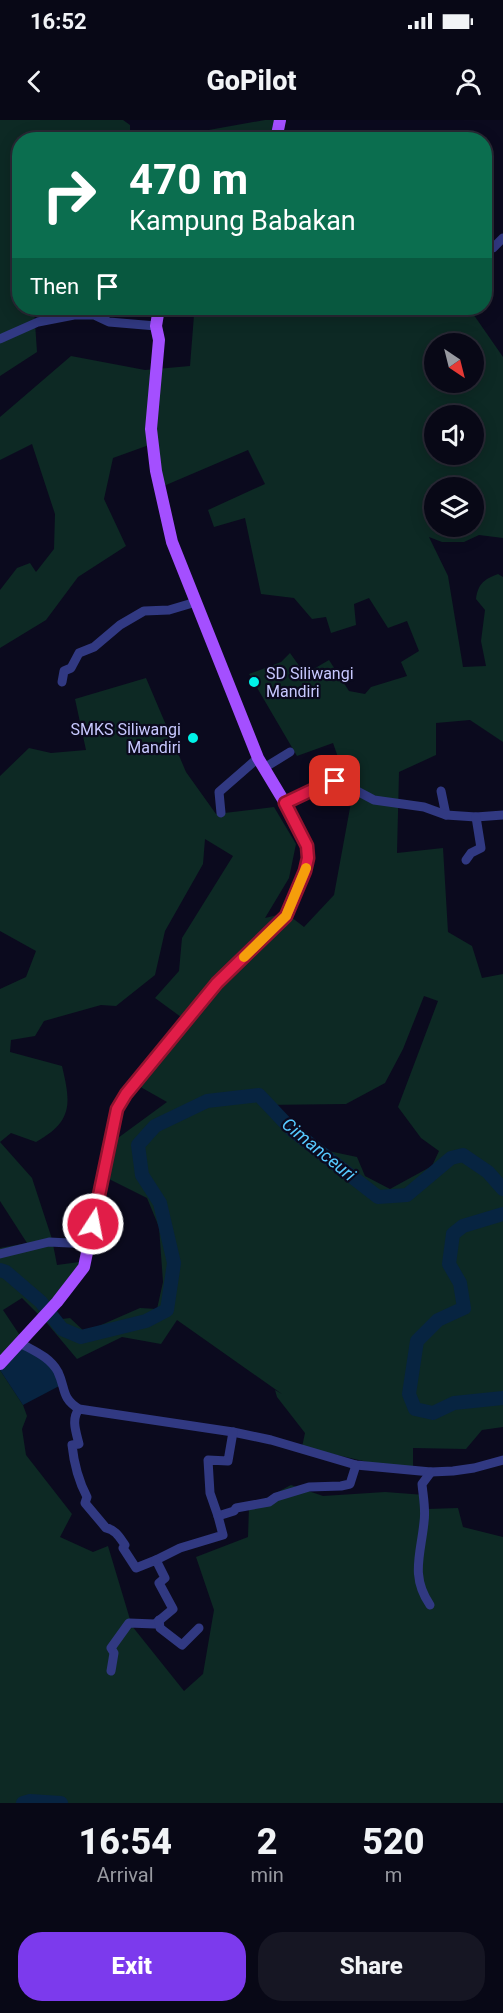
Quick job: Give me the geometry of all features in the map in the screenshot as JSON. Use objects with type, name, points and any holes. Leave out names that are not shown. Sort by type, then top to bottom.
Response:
[{"type":"main road","points":[[0,1364],[57,1302],[84,1267],[113,1126],[121,1101],[140,1074],[217,983],[286,916],[305,871],[308,858],[307,846],[261,763],[172,542],[156,471],[151,429],[159,340],[156,326],[158,315]]},
{"type":"street","points":[[492,248],[503,238]]},
{"type":"street","points":[[0,339],[38,322],[74,315],[94,315],[109,322],[156,326]]},
{"type":"street","points":[[67,654],[79,653],[94,647],[120,625],[144,611],[169,610],[196,602]]},
{"type":"street","points":[[63,682],[64,671],[71,668],[79,653]]},
{"type":"street","points":[[221,813],[219,792],[261,763],[290,752]]},
{"type":"street","points":[[285,803],[335,781],[374,801],[424,807],[446,815],[476,817],[503,815]]},
{"type":"street","points":[[441,791],[446,815]]},
{"type":"street","points":[[466,860],[471,853],[481,848],[476,817]]},
{"type":"street","points":[[0,1254],[49,1242],[90,1244]]},
{"type":"street","points":[[20,1343],[44,1356],[58,1372],[64,1396],[79,1409],[233,1432],[271,1440],[356,1465],[431,1472],[474,1468],[503,1460]]},
{"type":"street","points":[[79,1409],[75,1414],[79,1444],[72,1444],[74,1462],[87,1497],[86,1503],[106,1528],[112,1529],[117,1534],[136,1568],[180,1548],[224,1535],[210,1493],[208,1460],[228,1461],[233,1432]]},
{"type":"street","points":[[218,1516],[234,1511],[236,1508],[269,1502],[285,1494],[309,1487],[350,1484],[356,1465]]},
{"type":"street","points":[[430,1605],[420,1588],[417,1571],[424,1521],[422,1484],[431,1472]]},
{"type":"street","points":[[111,1671],[114,1653],[111,1648],[129,1623],[155,1624],[173,1609],[159,1583],[165,1578],[156,1560]]},
{"type":"street","points":[[159,1620],[160,1628],[182,1645],[199,1629]]},
{"type":"green space","points":[[0,120],[123,120],[130,125],[130,132],[12,132],[12,315],[34,315],[37,352],[0,376]]},
{"type":"green space","points":[[265,120],[280,120],[275,132],[198,132]]},
{"type":"green space","points":[[194,315],[474,315],[503,357],[503,538],[484,536],[484,477],[424,477],[424,537],[429,537],[448,576],[463,667],[486,666],[481,641],[485,610],[476,599],[480,586],[485,580],[498,574],[503,577],[503,742],[470,720],[436,723],[436,755],[399,772],[397,853],[443,848],[448,932],[472,946],[482,978],[503,974],[503,1427],[482,1430],[466,1449],[413,1448],[413,1467],[385,1466],[302,1447],[305,1433],[277,1397],[275,1390],[282,1394],[177,1320],[161,1344],[122,1337],[77,1359],[22,1298],[3,1310],[23,1340],[0,1366],[0,1248],[27,1243],[0,1201],[0,1142],[0,989],[26,977],[36,951],[0,931],[0,776],[29,748],[51,753],[86,750],[75,699],[146,678],[186,772],[216,814],[274,807],[296,844],[289,878],[265,918],[286,913],[304,927],[334,895],[352,797],[333,743],[297,756],[249,674],[281,662],[290,653],[305,674],[329,660],[349,691],[365,694],[371,687],[407,676],[401,662],[419,651],[407,621],[388,628],[369,598],[354,604],[356,625],[331,633],[326,617],[312,619],[294,598],[261,594],[245,518],[214,527],[208,510],[265,484],[248,450],[159,488],[149,445],[113,458],[104,499],[126,546],[78,577],[46,620],[0,648],[0,590],[17,568],[30,563],[36,572],[54,549],[55,514],[32,444],[0,460],[0,417],[71,356],[145,370],[190,366]],"holes":[[[205,839],[233,856],[182,938],[179,971],[155,998],[181,1017],[130,1081],[167,1102],[107,1146],[105,1177],[147,1198],[159,1227],[163,1282],[157,1309],[140,1308],[85,1332],[70,1318],[46,1321],[87,1261],[57,1265],[52,1239],[32,1178],[0,1142],[11,1133],[36,1142],[57,1127],[63,1119],[67,1101],[62,1066],[10,1052],[11,1040],[35,1036],[44,1021],[101,1005],[116,1006],[155,975],[165,931],[203,864]],[[424,996],[438,1001],[398,1107],[421,1138],[439,1151],[432,1166],[390,1189],[365,1176],[357,1157],[300,1145],[262,1105],[346,1104],[385,1083],[403,1049]]]},
{"type":"green space","points":[[429,537],[475,537],[464,542],[442,542]]},
{"type":"green space","points":[[0,1370],[23,1405],[27,1416],[22,1429],[26,1455],[72,1514],[60,1537],[93,1552],[108,1546],[132,1626],[184,1691],[203,1674],[214,1610],[196,1557],[248,1537],[249,1507],[291,1485],[323,1496],[385,1492],[425,1495],[427,1509],[458,1508],[463,1527],[503,1537],[503,1803],[0,1803]]},
{"type":"water","points":[[18,1347],[41,1352],[63,1384],[23,1405],[0,1370],[0,1366]]},
{"type":"waterway","name":"Cimanceuri","points":[[0,1270],[6,1272],[41,1302],[62,1329],[81,1337],[146,1321],[167,1310],[174,1263],[160,1203],[142,1175],[138,1145],[155,1126],[207,1101],[259,1095],[292,1130],[378,1197],[407,1195],[451,1158],[463,1155],[488,1172],[503,1189]]},
{"type":"waterway","name":"Cimanceuri","points":[[503,1214],[463,1226],[453,1234],[449,1264],[460,1283],[464,1308],[438,1320],[417,1341],[409,1394],[415,1409],[433,1413],[454,1403],[503,1398]]},
{"type":"waterway","name":"Cimanceuri","points":[[23,1803],[30,1801],[61,1803]]},
{"type":"slow traffic","points":[[244,957],[286,916],[306,868]]},
{"type":"place","name":"SD Siliwangi Mandiri","points":[[254,682]]},
{"type":"place","name":"SMKS Siliwangi Mandiri","points":[[193,738]]},
{"type":"route","points":[[93,1224],[117,1109],[140,1074],[217,983],[286,916],[305,871],[308,858],[307,846],[285,803],[335,781]]}]
